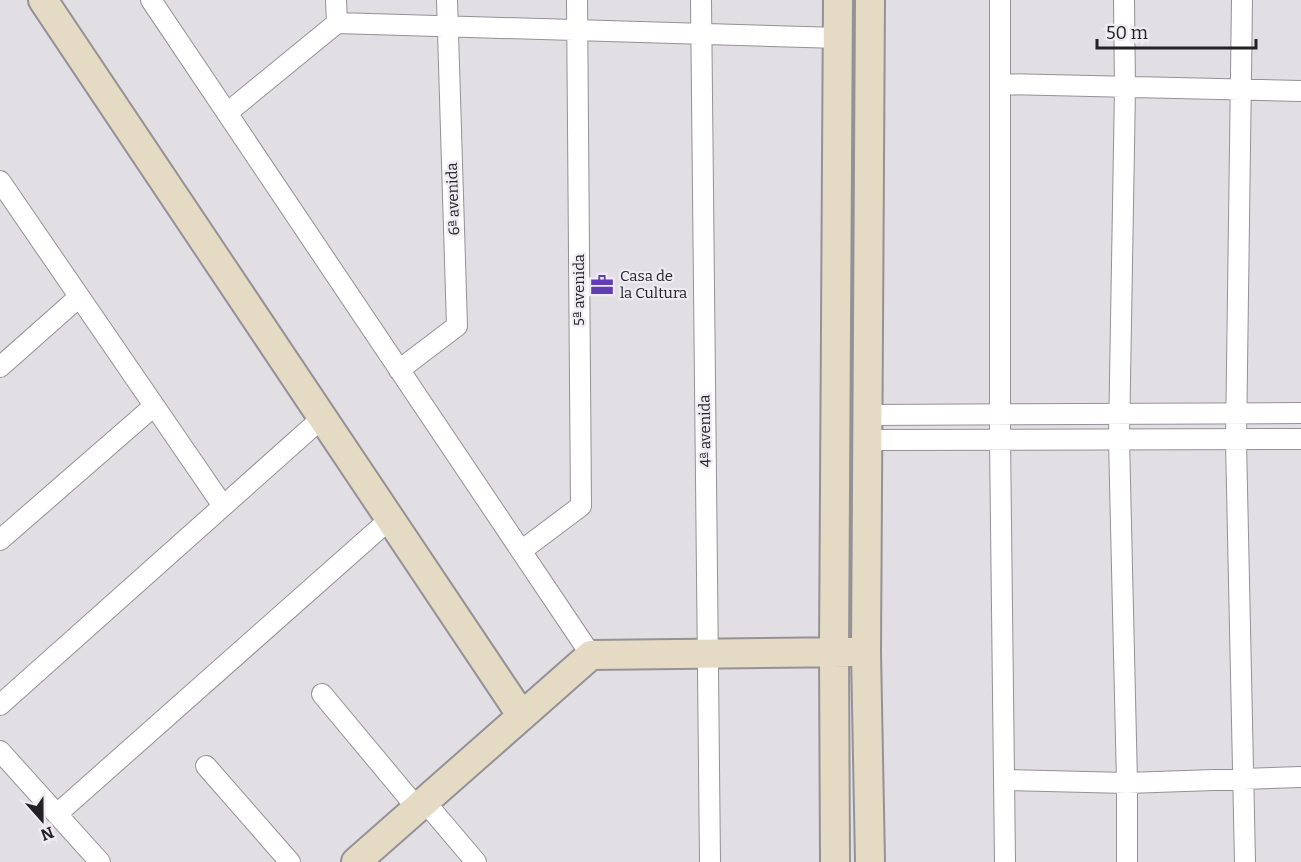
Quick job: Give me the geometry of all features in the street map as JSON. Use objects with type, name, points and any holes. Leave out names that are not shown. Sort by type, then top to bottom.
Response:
[{"type":"main road","points":[[42,0],[522,716]]},
{"type":"main road","points":[[835,862],[838,0]]},
{"type":"main road","points":[[870,0],[866,652],[870,862]]},
{"type":"main road","points":[[356,862],[591,655],[866,652]]},
{"type":"street","points":[[336,0],[337,24]]},
{"type":"street","name":"6ª avenida","points":[[399,369],[457,326],[447,0]]},
{"type":"street","name":"5ª avenida","points":[[521,551],[581,506],[577,0]]},
{"type":"street","name":"4ª avenida","points":[[701,0],[710,862]]},
{"type":"street","points":[[1000,0],[1000,439],[1005,862]]},
{"type":"street","points":[[1124,0],[1125,88],[1119,439],[1128,783],[1127,862]]},
{"type":"street","points":[[1242,0],[1236,441],[1245,862]]},
{"type":"street","points":[[154,1],[591,655]]},
{"type":"street","points":[[227,113],[337,24],[839,38]]},
{"type":"street","points":[[1001,84],[1301,91]]},
{"type":"street","points":[[0,181],[6,203],[80,297],[223,506]]},
{"type":"street","points":[[0,367],[80,297]]},
{"type":"street","points":[[0,540],[154,406]]},
{"type":"street","points":[[868,428],[1001,414],[1301,413]]},
{"type":"street","points":[[0,705],[322,418]]},
{"type":"street","points":[[868,428],[1000,439],[1301,440]]},
{"type":"street","points":[[57,814],[390,519]]},
{"type":"street","points":[[322,694],[421,805],[476,862]]},
{"type":"street","points":[[0,751],[100,862]]},
{"type":"street","points":[[206,766],[290,862]]},
{"type":"street","points":[[1005,780],[1128,783],[1301,777]]},
{"type":"place","name":"Casa de la Cultura","points":[[602,285]]}]
